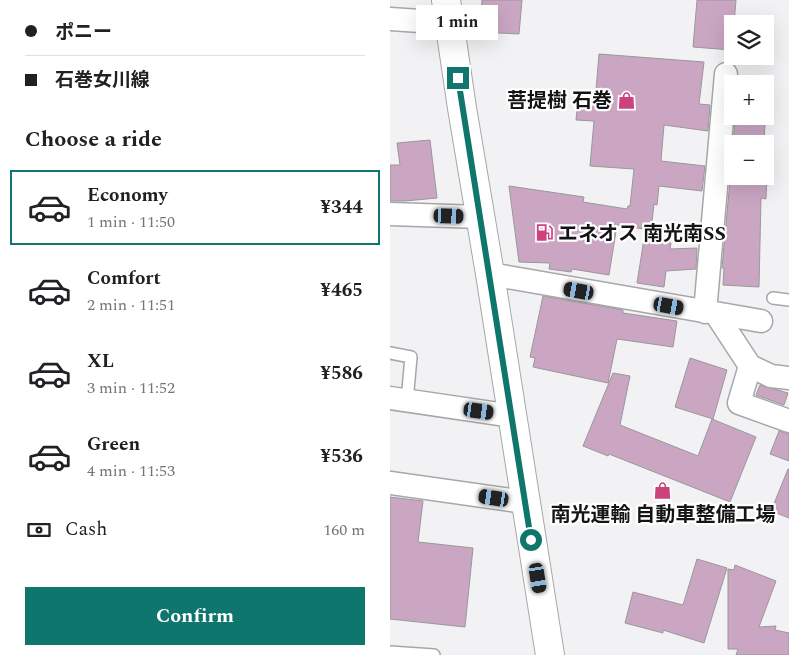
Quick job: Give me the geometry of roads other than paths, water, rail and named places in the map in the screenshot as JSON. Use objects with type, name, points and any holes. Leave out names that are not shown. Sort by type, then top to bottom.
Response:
[{"type":"main road","points":[[448,12],[550,655]]},
{"type":"street","points":[[390,19],[448,12]]},
{"type":"street","points":[[726,74],[710,313],[750,366],[771,376],[789,378]]},
{"type":"street","points":[[390,214],[480,217]]},
{"type":"street","points":[[490,274],[761,321]]},
{"type":"street","points":[[750,366],[739,403],[789,420]]},
{"type":"street","points":[[398,400],[512,416]]},
{"type":"street","points":[[390,483],[525,502]]},
{"type":"lane","points":[[773,298],[789,300]]},
{"type":"lane","points":[[390,353],[411,356],[398,400]]},
{"type":"lane","points":[[390,652],[434,655]]},
{"type":"place","name":"菩提樹 石巻","points":[[626,100]]},
{"type":"place","name":"エネオス 南光南SS","points":[[544,233]]},
{"type":"place","name":"南光運輸 自動車整備工場","points":[[663,490]]}]
